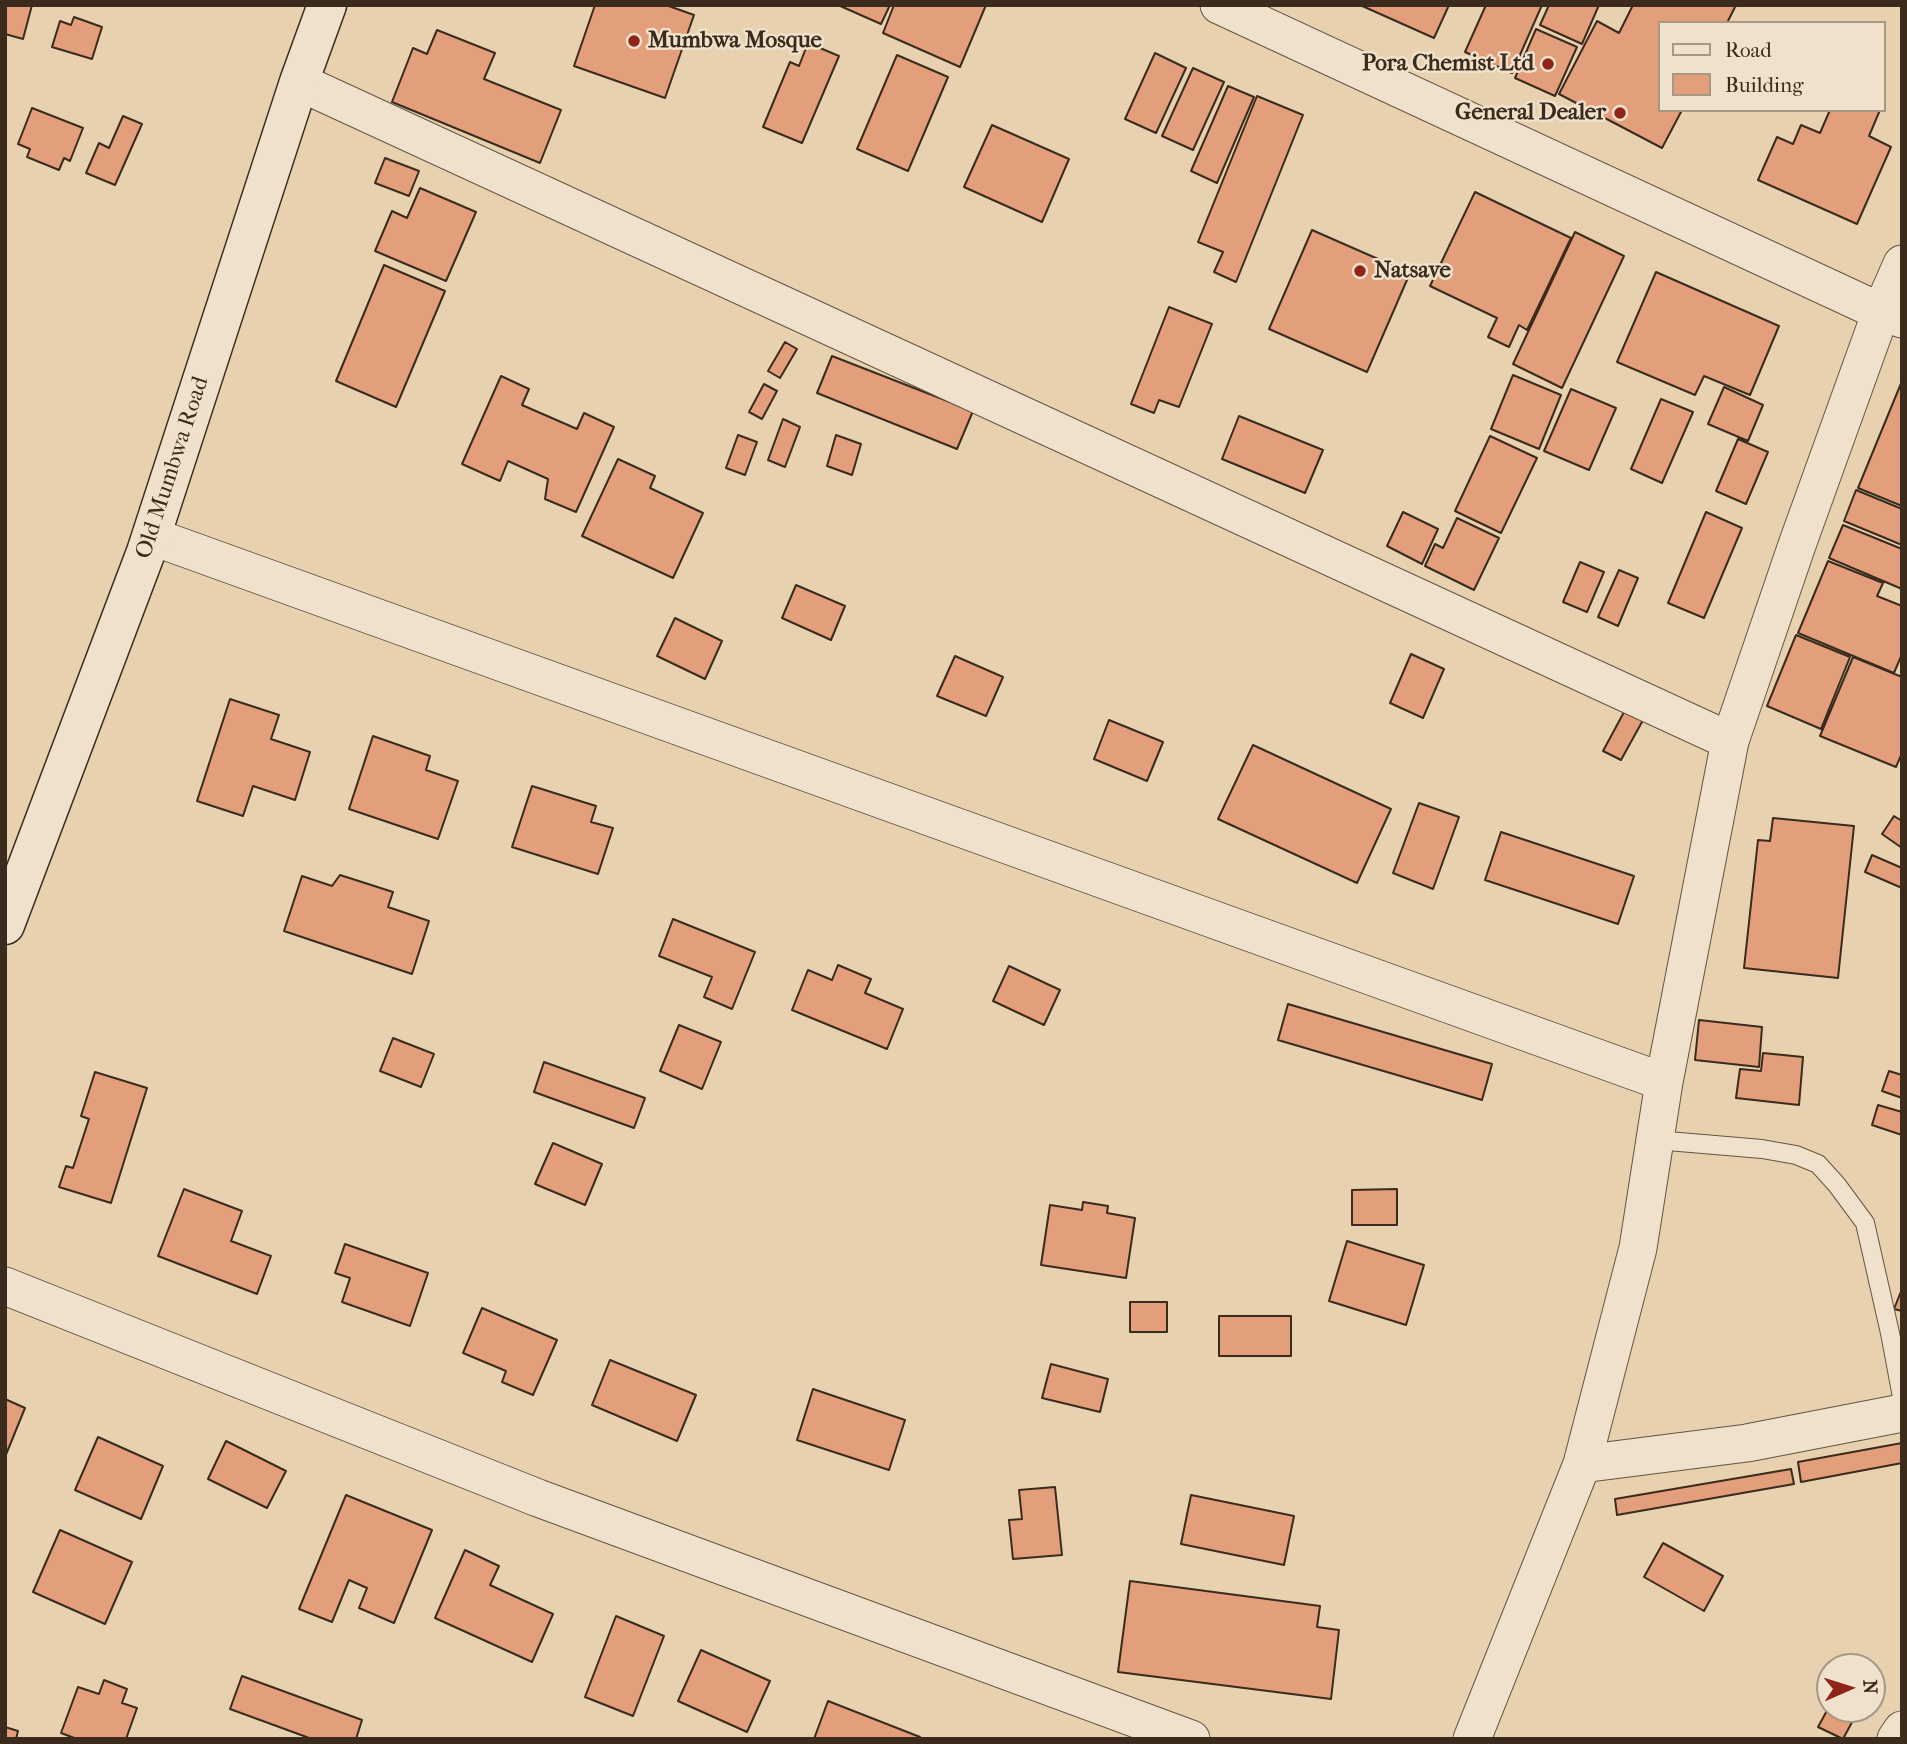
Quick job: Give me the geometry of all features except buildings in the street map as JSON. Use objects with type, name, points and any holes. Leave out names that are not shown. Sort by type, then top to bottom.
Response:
[{"type":"main road","name":"Old Mumbwa Road","points":[[5,925],[151,536],[299,82],[327,5]]},
{"type":"street","points":[[1219,5],[1892,316]]},
{"type":"street","points":[[299,82],[1730,741]]},
{"type":"street","points":[[1472,1739],[1582,1464],[1638,1248],[1664,1082],[1730,741],[1797,545],[1892,316],[1902,264]]},
{"type":"street","points":[[151,536],[1664,1082]]},
{"type":"street","points":[[5,1286],[538,1498],[1191,1739]]},
{"type":"street","points":[[1582,1464],[1747,1444],[1902,1413]]},
{"type":"street","points":[[1896,1739],[1902,1730]]},
{"type":"lane","points":[[1656,1140],[1762,1149],[1796,1155],[1818,1164],[1865,1223],[1902,1397]]},
{"type":"place","name":"Mumbwa Mosque","points":[[634,41]]},
{"type":"place","name":"Pora Chemist Ltd","points":[[1548,64]]},
{"type":"place","name":"General Dealer","points":[[1620,113]]},
{"type":"place","name":"Natsave","points":[[1360,271]]}]
